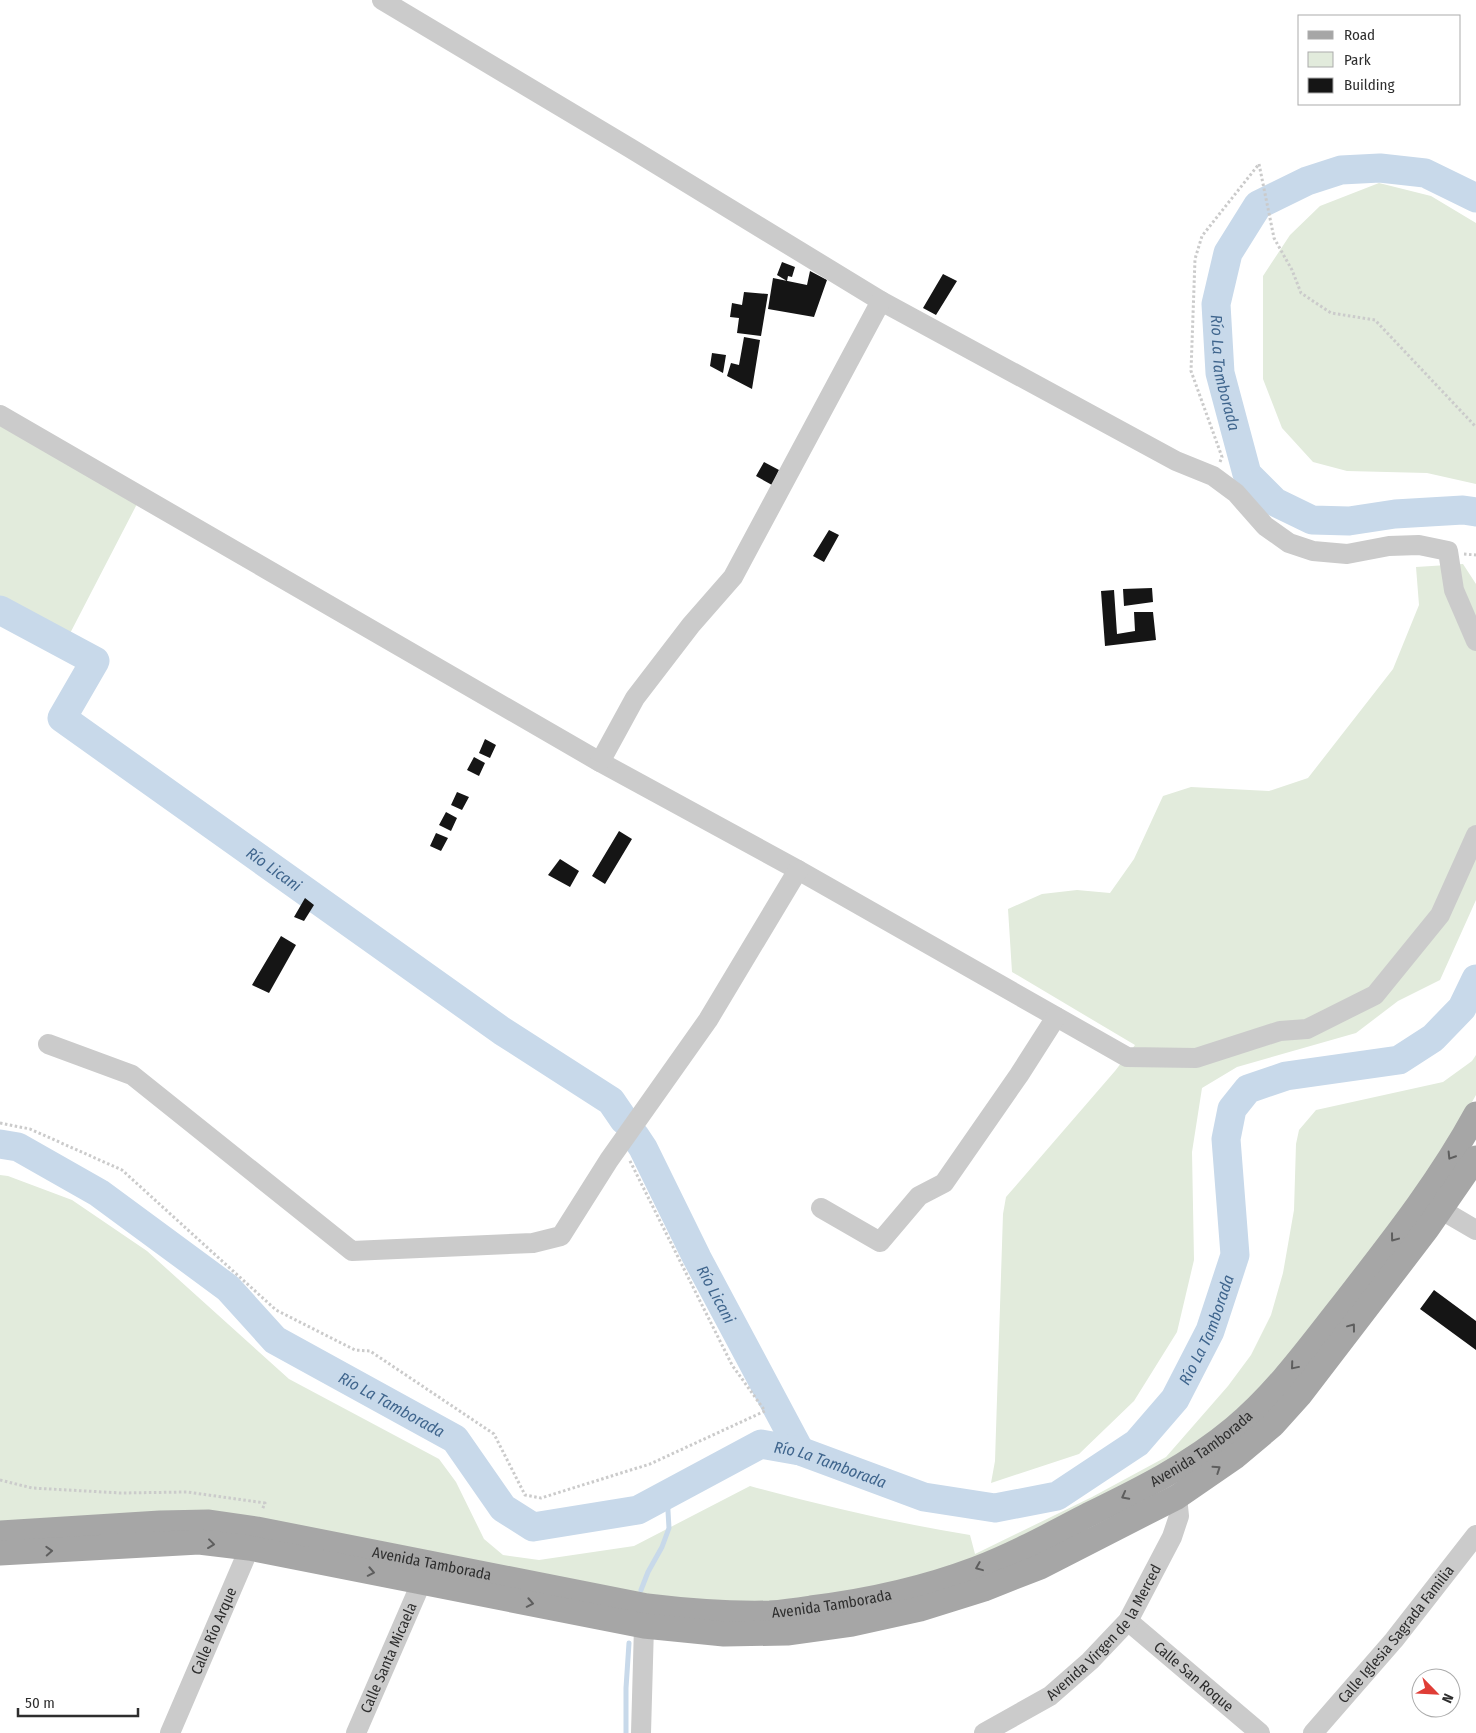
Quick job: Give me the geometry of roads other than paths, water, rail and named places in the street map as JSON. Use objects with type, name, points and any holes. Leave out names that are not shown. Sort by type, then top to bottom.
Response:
[{"type":"main road","name":"Avenida Tamborada","points":[[0,1534],[160,1523],[209,1522],[253,1538],[422,1581],[644,1626],[724,1634],[787,1633],[852,1624],[920,1609],[984,1589],[1040,1567],[1177,1497],[1235,1457],[1272,1425],[1300,1395],[1432,1204],[1476,1114]]},
{"type":"main road","name":"Avenida Tamborada","points":[[0,1554],[253,1538],[691,1612],[773,1613],[883,1597],[976,1569],[1030,1545],[1158,1479],[1200,1454],[1234,1428],[1266,1398],[1294,1366],[1358,1284],[1476,1158]]},
{"type":"street","points":[[382,0],[881,301],[1176,461],[1213,476],[1236,493],[1265,526],[1289,543],[1313,551],[1347,554],[1389,546],[1418,545],[1448,551],[1454,590],[1476,641]]},
{"type":"street","points":[[600,762],[635,698],[692,624],[733,577],[881,301]]},
{"type":"street","points":[[0,415],[600,762],[798,870],[1126,1057],[1196,1058],[1280,1031],[1307,1029],[1375,995],[1440,915],[1476,835]]},
{"type":"street","points":[[48,1044],[132,1075],[352,1250],[532,1243],[561,1236],[620,1143],[708,1020],[798,870]]},
{"type":"street","points":[[821,1208],[880,1242],[919,1196],[944,1183],[1019,1075],[1056,1017]]},
{"type":"street","points":[[1432,1204],[1476,1230]]},
{"type":"street","name":"Avenida Virgen de la Merced","points":[[984,1733],[1050,1696],[1090,1661],[1128,1621],[1172,1537],[1179,1516],[1177,1497]]},
{"type":"street","name":"Calle Iglesia Sagrada Familia","points":[[1313,1733],[1394,1640],[1476,1535]]},
{"type":"street","name":"Calle Río Arque","points":[[170,1733],[253,1538]]},
{"type":"street","name":"Calle Santa Micaela","points":[[356,1733],[422,1581]]},
{"type":"street","name":"Calle San Roque","points":[[1128,1621],[1260,1733]]},
{"type":"street","points":[[641,1733],[644,1626]]},
{"type":"waterway","name":"Río La Tamborada","points":[[1476,198],[1425,173],[1380,168],[1341,170],[1307,181],[1258,205],[1228,253],[1216,304],[1220,373],[1247,474],[1275,502],[1312,520],[1349,521],[1395,514],[1463,510],[1476,512]]},
{"type":"waterway","name":"Río Licani","points":[[0,610],[95,661],[62,718],[502,1031],[611,1101],[624,1120]]},
{"type":"waterway","name":"Río La Tamborada","points":[[0,1144],[18,1147],[99,1193],[228,1288],[275,1340],[455,1439],[503,1508],[533,1527],[638,1510],[761,1444],[800,1451],[924,1497],[995,1508],[1057,1496],[1137,1443],[1175,1399],[1210,1331],[1235,1255],[1226,1139],[1232,1109],[1248,1089],[1286,1076],[1399,1060],[1433,1038],[1462,1008],[1476,979]]},
{"type":"waterway","name":"Río Licani","points":[[635,1136],[643,1148],[697,1258],[800,1451]]},
{"type":"waterway","points":[[641,1590],[669,1528],[667,1494]]},
{"type":"waterway","points":[[626,1733],[629,1643]]}]
